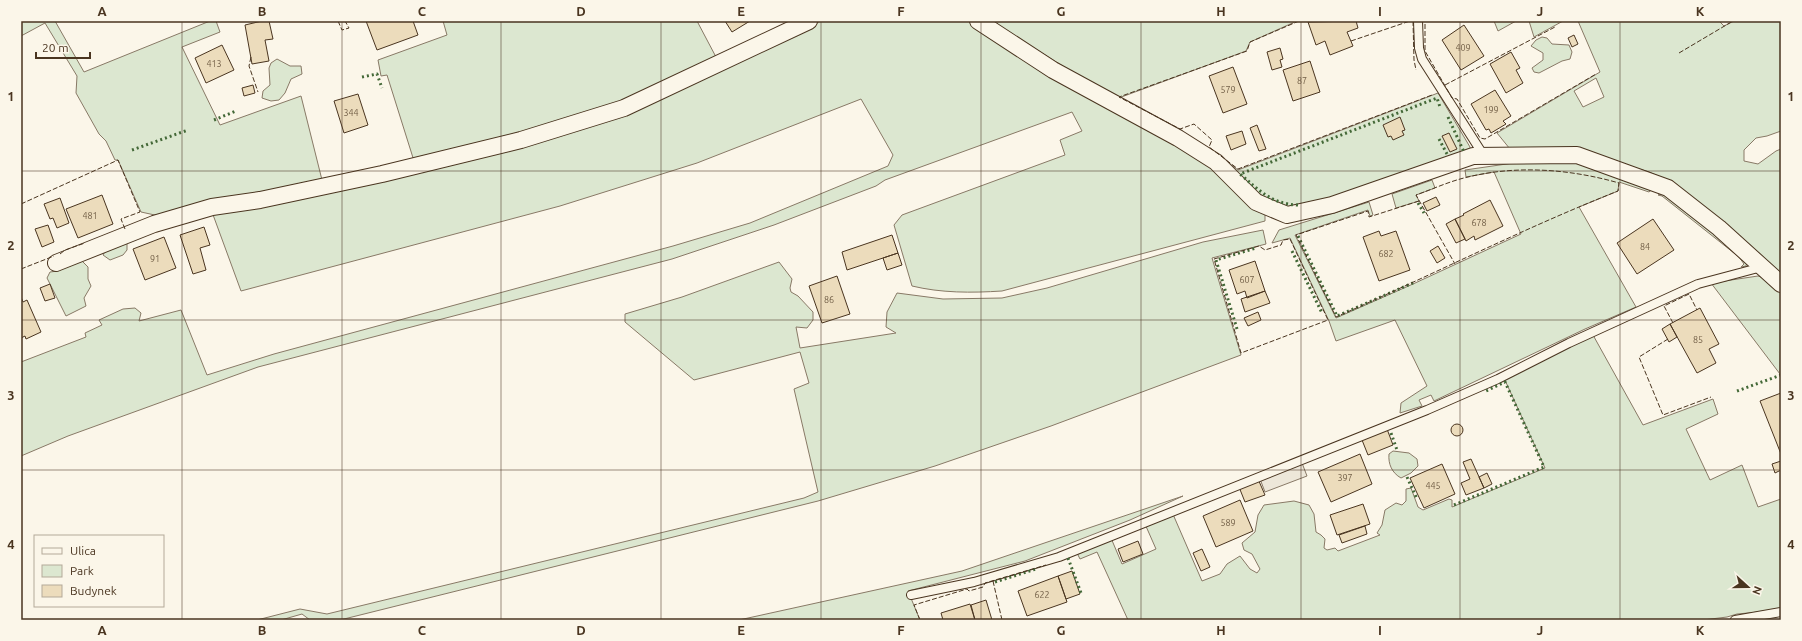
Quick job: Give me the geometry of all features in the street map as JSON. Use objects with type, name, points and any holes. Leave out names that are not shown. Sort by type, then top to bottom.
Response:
[{"type":"street","points":[[56,263],[154,224],[212,207],[260,200],[382,174],[520,140],[616,110],[809,21]]},
{"type":"street","points":[[978,21],[1053,70],[1178,138],[1216,162],[1256,202],[1287,215],[1332,205],[1474,156],[1577,155],[1668,188],[1719,228],[1781,284]]},
{"type":"lane","points":[[1418,21],[1419,48],[1422,60],[1484,156]]},
{"type":"lane","points":[[911,595],[974,582],[1059,557],[1427,410],[1498,380],[1576,340],[1698,284],[1762,267]]},
{"type":"lane","points":[[1735,620],[1781,612]]},
{"type":"green space","points":[[21,21],[55,21],[84,72],[210,21],[216,21],[220,32],[182,47],[220,125],[301,96],[322,180],[164,217],[141,212],[118,160],[115,160],[106,141],[99,134],[76,93],[77,76],[45,23],[21,36]]},
{"type":"green space","points":[[443,21],[697,21],[716,57],[616,103],[542,130],[414,161],[387,75],[381,76],[378,60],[447,35]]},
{"type":"green space","points":[[821,21],[974,21],[1178,141],[1265,210],[1265,221],[1002,291],[956,292],[912,286],[894,225],[902,215],[1065,155],[1060,140],[1082,131],[1072,112],[885,180],[876,186],[774,225],[672,259],[258,367],[68,436],[21,456],[21,362],[86,337],[85,333],[102,325],[99,320],[123,309],[135,308],[141,313],[139,321],[181,310],[207,375],[274,354],[673,246],[750,223],[888,166],[893,155],[861,99],[697,163],[560,206],[241,291],[212,212],[520,145],[763,47]]},
{"type":"green space","points":[[990,21],[1297,21],[1250,42],[1246,51],[1116,99]]},
{"type":"green space","points":[[1494,21],[1516,21],[1498,31]]},
{"type":"green space","points":[[1529,21],[1563,21],[1534,37]]},
{"type":"green space","points":[[1578,21],[1719,21],[1724,26],[1734,21],[1781,21],[1781,131],[1756,138],[1744,150],[1744,161],[1758,164],[1781,149],[1781,273],[1674,183],[1649,172],[1577,150],[1510,149],[1497,133],[1600,72]],"holes":[[[1596,78],[1604,97],[1583,107],[1574,91]]]},
{"type":"green space","points":[[1542,37],[1547,38],[1552,44],[1569,45],[1572,52],[1570,59],[1562,61],[1539,73],[1534,72],[1532,68],[1543,60],[1543,53],[1531,46],[1536,40]]},
{"type":"green space","points":[[277,59],[290,66],[301,66],[302,74],[291,79],[285,93],[279,100],[271,101],[262,98],[263,91],[270,85],[269,68],[271,63]]},
{"type":"green space","points":[[1438,93],[1470,147],[1471,153],[1297,209],[1284,206],[1260,194],[1238,177],[1208,149],[1209,148],[1238,170]]},
{"type":"green space","points":[[1541,159],[1575,160],[1656,186],[1649,192],[1619,182],[1618,191],[1579,207],[1636,307],[1585,329],[1434,401],[1431,395],[1419,400],[1422,406],[1400,413],[1401,403],[1427,386],[1395,320],[1336,341],[1329,321],[1290,238],[1272,243],[1279,230],[1369,202],[1373,215],[1370,216],[1368,210],[1295,235],[1336,318],[1521,234],[1494,172],[1466,177],[1465,170]]},
{"type":"green space","points":[[1432,180],[1435,188],[1416,195],[1419,201],[1396,208],[1392,194]]},
{"type":"green space","points":[[1666,191],[1748,259],[1746,266],[1741,267],[1744,264],[1739,257],[1662,196],[1658,195]]},
{"type":"green space","points":[[1263,230],[1266,244],[1212,258],[1241,355],[1051,426],[935,466],[818,501],[340,620],[310,620],[302,614],[281,620],[257,620],[300,609],[327,614],[804,498],[818,492],[794,389],[809,383],[800,352],[694,380],[625,322],[625,314],[682,297],[779,262],[792,279],[790,288],[791,292],[798,296],[813,312],[813,320],[807,328],[796,327],[800,348],[896,333],[886,327],[887,312],[897,293],[943,299],[1002,298],[1047,288],[1203,242]]},
{"type":"green space","points":[[124,241],[127,244],[127,250],[123,255],[110,260],[103,255],[107,248]]},
{"type":"green space","points":[[80,259],[88,267],[88,279],[91,286],[84,298],[86,306],[66,316],[47,278],[50,272],[58,271]]},
{"type":"green space","points":[[1758,276],[1773,281],[1781,287],[1780,374],[1711,283]]},
{"type":"green space","points":[[1593,335],[1643,425],[1713,399],[1718,414],[1686,429],[1710,480],[1742,465],[1758,507],[1781,499],[1781,610],[1737,614],[1727,617],[1703,620],[1128,620],[1097,552],[1080,559],[1076,551],[1111,538],[1122,564],[1156,549],[1145,524],[1172,512],[1202,581],[1220,574],[1227,564],[1240,556],[1250,569],[1257,573],[1260,569],[1252,554],[1244,550],[1242,543],[1255,532],[1258,515],[1264,505],[1294,501],[1309,505],[1314,514],[1316,532],[1325,539],[1324,548],[1327,550],[1335,548],[1338,551],[1380,535],[1377,533],[1382,525],[1385,510],[1396,503],[1402,505],[1406,501],[1406,489],[1411,488],[1418,507],[1423,510],[1449,499],[1452,500],[1452,507],[1545,468],[1504,378]]},
{"type":"green space","points":[[1393,451],[1409,453],[1417,459],[1418,466],[1411,473],[1401,478],[1395,474],[1390,465],[1389,454]]},
{"type":"green space","points":[[1183,496],[1130,520],[1025,561],[908,591],[920,620],[739,620],[962,571]]},
{"type":"shaded area","points":[[1302,463],[1307,476],[1265,492],[1260,479]]},
{"type":"building","points":[[269,21],[273,39],[265,40],[269,61],[252,64],[245,25]]},
{"type":"building","points":[[366,21],[413,21],[418,35],[377,50]]},
{"type":"building","points":[[725,21],[750,21],[732,32]]},
{"type":"building","points":[[1356,21],[1358,28],[1347,32],[1353,46],[1330,55],[1325,41],[1316,45],[1308,22]]},
{"type":"building","points":[[1464,25],[1484,56],[1461,70],[1442,40]]},
{"type":"building","points":[[1574,35],[1578,44],[1572,47],[1568,38]]},
{"type":"building","points":[[222,45],[234,70],[206,83],[195,58]]},
{"type":"building","points":[[1280,48],[1283,59],[1280,60],[1282,67],[1272,70],[1267,52]]},
{"type":"building","points":[[1511,52],[1520,68],[1516,70],[1523,83],[1506,93],[1490,64]]},
{"type":"building","points":[[1310,61],[1320,92],[1293,101],[1283,70]]},
{"type":"building","points":[[1233,67],[1247,104],[1223,113],[1209,76]]},
{"type":"building","points":[[253,85],[255,93],[244,96],[242,88]]},
{"type":"building","points":[[1495,90],[1511,116],[1503,121],[1506,124],[1491,133],[1489,129],[1486,130],[1471,104]]},
{"type":"building","points":[[358,94],[368,125],[344,133],[334,101]]},
{"type":"building","points":[[1400,117],[1405,130],[1402,131],[1404,135],[1393,140],[1391,136],[1388,137],[1383,125]]},
{"type":"building","points":[[1257,125],[1266,149],[1259,151],[1250,128]]},
{"type":"building","points":[[1242,131],[1246,144],[1231,150],[1226,136]]},
{"type":"building","points":[[1449,133],[1457,149],[1450,152],[1442,136]]},
{"type":"building","points":[[102,195],[113,224],[78,238],[66,209]]},
{"type":"building","points":[[1436,197],[1440,205],[1427,211],[1423,203]]},
{"type":"building","points":[[60,198],[69,223],[57,228],[53,218],[50,219],[44,204]]},
{"type":"building","points":[[1490,200],[1503,226],[1475,240],[1474,236],[1466,241],[1455,219]]},
{"type":"building","points":[[1455,219],[1465,239],[1456,243],[1446,224]]},
{"type":"building","points":[[1653,219],[1674,250],[1637,274],[1617,243]]},
{"type":"building","points":[[48,225],[54,242],[42,247],[35,229]]},
{"type":"building","points":[[204,227],[210,245],[200,248],[206,270],[193,274],[180,235]]},
{"type":"building","points":[[1379,231],[1381,236],[1396,231],[1410,270],[1379,281],[1363,237]]},
{"type":"building","points":[[892,235],[898,253],[847,270],[842,252]]},
{"type":"building","points":[[164,237],[176,268],[145,280],[133,249]]},
{"type":"building","points":[[1438,246],[1445,258],[1437,263],[1430,251]]},
{"type":"building","points":[[898,253],[902,265],[887,270],[883,258]]},
{"type":"building","points":[[1255,261],[1265,291],[1247,298],[1245,291],[1237,294],[1229,270]]},
{"type":"building","points":[[837,276],[850,314],[822,323],[809,286]]},
{"type":"building","points":[[50,284],[55,298],[45,301],[40,288]]},
{"type":"building","points":[[1265,291],[1270,303],[1245,312],[1241,299]]},
{"type":"building","points":[[21,297],[23,302],[27,300],[41,332],[26,339],[25,336],[21,338]]},
{"type":"building","points":[[1700,308],[1719,344],[1709,349],[1716,363],[1697,373],[1670,324]]},
{"type":"building","points":[[1258,312],[1261,320],[1248,326],[1244,318]]},
{"type":"building","points":[[1670,324],[1677,337],[1669,342],[1662,329]]},
{"type":"building","points":[[1781,393],[1781,454],[1760,401]]},
{"type":"building","points":[[1457,424],[1461,426],[1463,430],[1461,434],[1457,436],[1453,434],[1451,430],[1453,426]]},
{"type":"building","points":[[1387,429],[1393,445],[1368,455],[1362,440]]},
{"type":"building","points":[[1360,454],[1372,484],[1331,502],[1318,472]]},
{"type":"building","points":[[1471,459],[1484,488],[1466,495],[1461,483],[1470,479],[1463,462]]},
{"type":"building","points":[[1781,461],[1781,470],[1775,473],[1772,464]]},
{"type":"building","points":[[1442,464],[1455,494],[1424,508],[1410,478]]},
{"type":"building","points":[[1487,473],[1492,484],[1484,488],[1479,477]]},
{"type":"building","points":[[1258,479],[1265,495],[1245,502],[1239,487]]},
{"type":"building","points":[[1240,500],[1253,531],[1216,547],[1203,516]]},
{"type":"building","points":[[1363,504],[1370,524],[1337,535],[1330,515]]},
{"type":"building","points":[[1365,526],[1367,534],[1342,543],[1339,535]]},
{"type":"building","points":[[1138,541],[1143,554],[1123,562],[1118,549]]},
{"type":"building","points":[[1202,549],[1210,567],[1201,571],[1193,553]]},
{"type":"building","points":[[1072,571],[1080,594],[1066,599],[1058,576]]},
{"type":"building","points":[[1058,576],[1067,602],[1027,616],[1018,591]]},
{"type":"building","points":[[986,600],[992,620],[975,620],[971,605]]},
{"type":"building","points":[[970,604],[975,620],[943,620],[941,613]]},
{"type":"hedge","points":[[362,77],[377,74],[382,88]]},
{"type":"hedge","points":[[1298,205],[1280,202],[1273,199],[1260,191],[1240,174],[1437,98],[1440,107]]},
{"type":"hedge","points":[[214,120],[236,111]]},
{"type":"hedge","points":[[1448,117],[1464,152]]},
{"type":"hedge","points":[[132,150],[188,130]]},
{"type":"hedge","points":[[1439,139],[1447,154]]},
{"type":"hedge","points":[[1418,203],[1424,213]]},
{"type":"hedge","points":[[1298,236],[1337,316],[1415,282]]},
{"type":"hedge","points":[[1237,329],[1216,260],[1256,248]]},
{"type":"hedge","points":[[1292,251],[1322,313]]},
{"type":"hedge","points":[[1737,391],[1781,375]]},
{"type":"hedge","points":[[1454,505],[1544,467],[1505,382],[1486,391]]},
{"type":"hedge","points":[[1391,433],[1397,450]]},
{"type":"hedge","points":[[1407,477],[1417,499]]},
{"type":"hedge","points":[[1068,558],[1081,593]]},
{"type":"hedge","points":[[995,582],[1036,569]]},
{"type":"fence","points":[[338,21],[342,30],[349,28],[345,21]]},
{"type":"fence","points":[[1299,21],[1250,42],[1247,51],[1119,97],[1180,129],[1194,124],[1212,140],[1209,147],[1238,169],[1432,95]]},
{"type":"fence","points":[[1351,41],[1410,21]]},
{"type":"fence","points":[[1413,21],[1414,60],[1416,70]]},
{"type":"fence","points":[[1679,53],[1733,21]]},
{"type":"fence","points":[[1425,24],[1425,51],[1452,98],[1457,99],[1480,138],[1485,139],[1596,74]]},
{"type":"fence","points":[[1445,85],[1555,27]]},
{"type":"fence","points":[[251,57],[249,66],[258,92]]},
{"type":"fence","points":[[21,204],[118,160],[140,212],[121,219],[125,229]]},
{"type":"fence","points":[[1419,201],[1369,217],[1368,211],[1296,235],[1336,317],[1371,301],[1406,285],[1441,269],[1476,253],[1511,237],[1618,191],[1619,183],[1582,174],[1544,170],[1505,171],[1487,173],[1461,179],[1416,195],[1455,264]]},
{"type":"fence","points":[[1290,239],[1328,320],[1241,353],[1214,259],[1259,246],[1265,250],[1281,245],[1283,240],[1290,239]]},
{"type":"fence","points":[[60,254],[65,250],[85,243]]},
{"type":"fence","points":[[21,269],[54,256]]},
{"type":"fence","points":[[1673,323],[1664,306],[1689,294],[1697,310]]},
{"type":"fence","points":[[1668,339],[1639,357],[1663,415],[1711,397]]},
{"type":"fence","points":[[920,620],[914,605],[967,589],[969,591],[983,587],[985,583],[1046,565]]},
{"type":"fence","points":[[993,581],[1002,620]]}]
